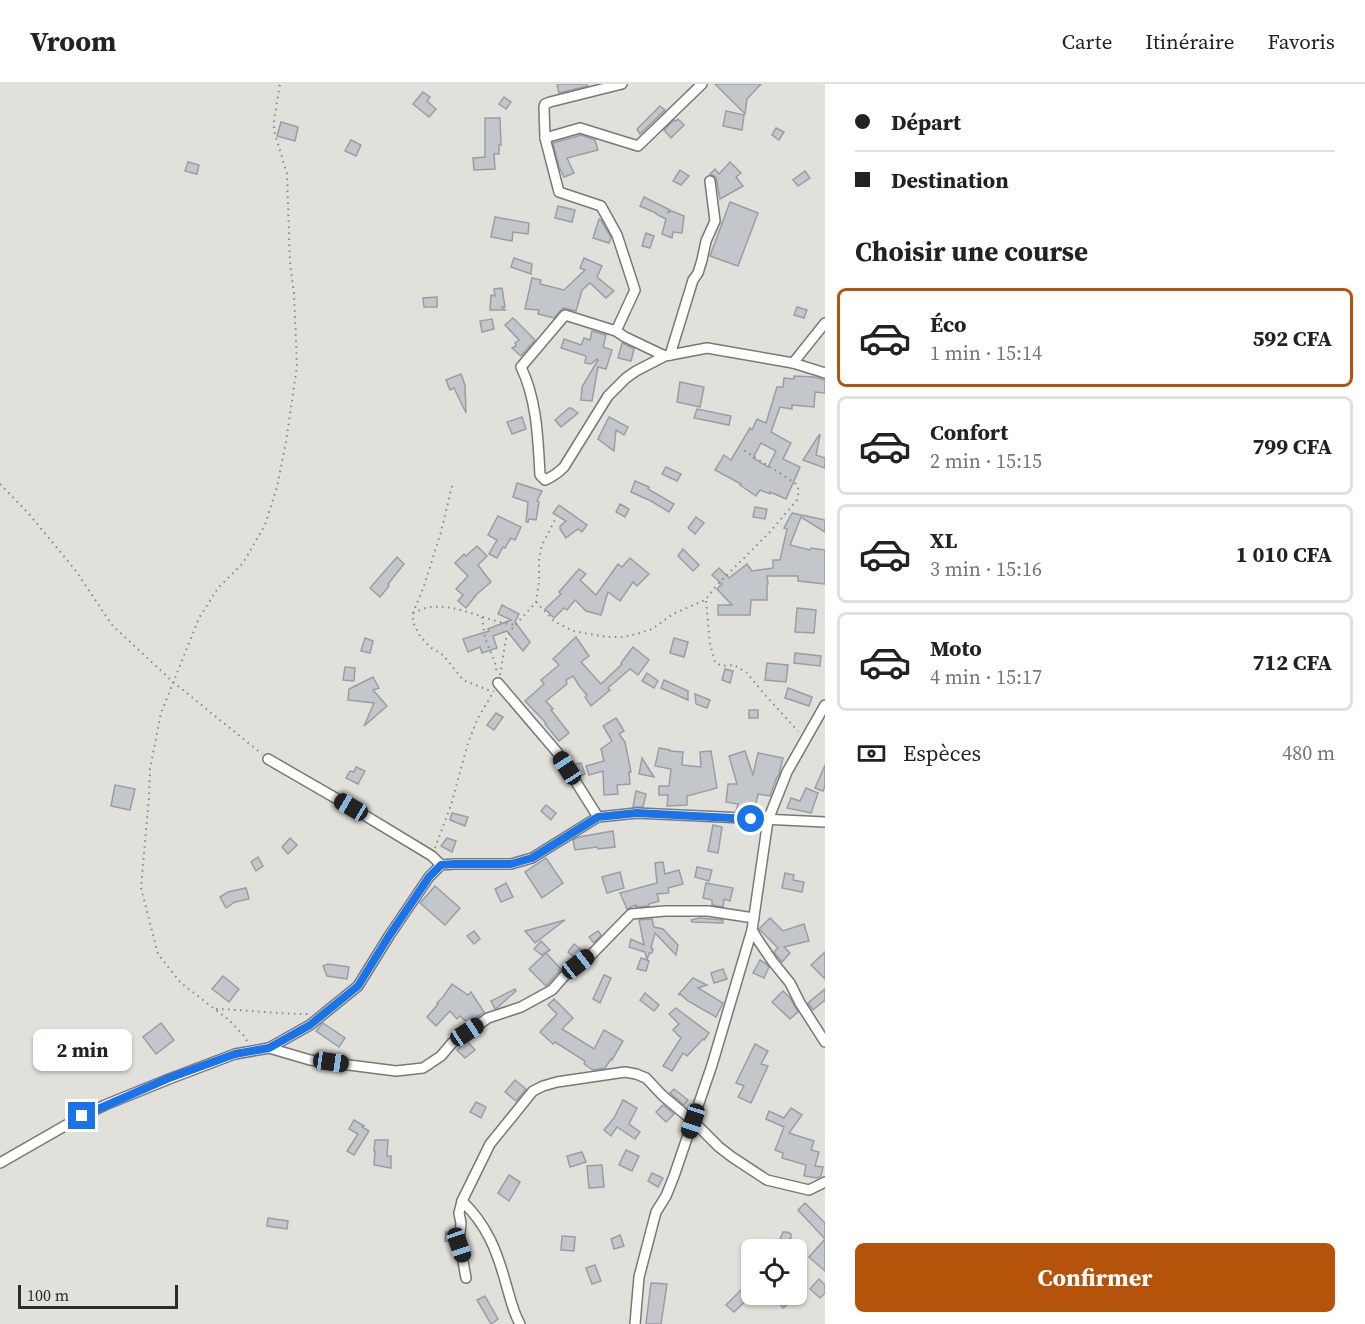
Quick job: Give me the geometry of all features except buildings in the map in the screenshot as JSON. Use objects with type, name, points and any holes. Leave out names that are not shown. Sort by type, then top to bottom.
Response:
[{"type":"street","points":[[616,331],[635,290],[617,235],[601,206],[559,192],[545,138],[544,107],[545,104],[622,84]]},
{"type":"street","points":[[545,138],[580,128],[638,146],[702,84]]},
{"type":"street","points":[[668,356],[715,221],[710,181]]},
{"type":"street","points":[[668,356],[616,331],[565,315],[521,367],[526,377],[536,422],[542,478],[545,480],[564,467],[602,403],[616,387],[636,371],[668,356],[707,348],[793,363],[825,372]]},
{"type":"street","points":[[793,363],[825,323]]},
{"type":"street","points":[[498,683],[557,752],[598,817]]},
{"type":"street","points":[[635,1324],[639,1277],[656,1212],[666,1196],[693,1121],[753,930],[768,820],[787,772],[825,705]]},
{"type":"street","points":[[268,759],[432,856],[441,865]]},
{"type":"street","points":[[0,1163],[89,1112],[235,1054],[269,1048],[310,1025],[358,986],[429,877],[441,865],[511,864],[532,858],[598,817],[637,813],[825,822]]},
{"type":"street","points":[[269,1048],[310,1060],[396,1071],[423,1068],[441,1056],[452,1043],[488,1018],[520,1007],[552,990],[567,973],[590,956],[631,914],[708,911],[754,918]]},
{"type":"street","points":[[753,930],[773,962],[790,983],[825,1042]]},
{"type":"street","points":[[465,1278],[459,1245],[461,1223],[459,1213],[462,1201],[490,1144],[533,1091],[557,1082],[625,1072],[636,1074],[646,1078],[725,1152],[767,1180],[809,1190],[825,1182]]},
{"type":"street","points":[[462,1201],[489,1235],[501,1263],[520,1324]]},
{"type":"path","points":[[251,1051],[245,1036],[229,1020],[181,983],[158,954],[141,888],[150,769],[161,713],[199,618],[218,588],[243,563],[266,525],[286,442],[297,366],[287,174],[274,131],[280,84]]},
{"type":"path","points":[[536,602],[554,621],[573,631],[607,637],[623,637],[652,629],[673,614],[705,600],[797,500],[799,490],[795,483],[742,449]]},
{"type":"path","points":[[0,484],[29,514],[76,571],[112,625],[173,682],[268,759]]},
{"type":"path","points":[[452,486],[441,532],[413,613],[413,622],[420,636],[430,647],[443,655],[463,680],[493,692]]},
{"type":"path","points":[[705,600],[714,662],[722,666],[734,665],[747,673],[806,739]]},
{"type":"path","points":[[413,613],[430,606],[463,611],[516,625]]},
{"type":"path","points":[[482,617],[485,638],[495,663],[498,683]]},
{"type":"path","points":[[215,1009],[284,1014],[324,1014]]},
{"type":"route","points":[[82,1116],[169,1078],[235,1054],[269,1048],[310,1025],[358,986],[429,877],[441,865],[511,864],[532,858],[598,817],[637,813],[751,819]]}]
